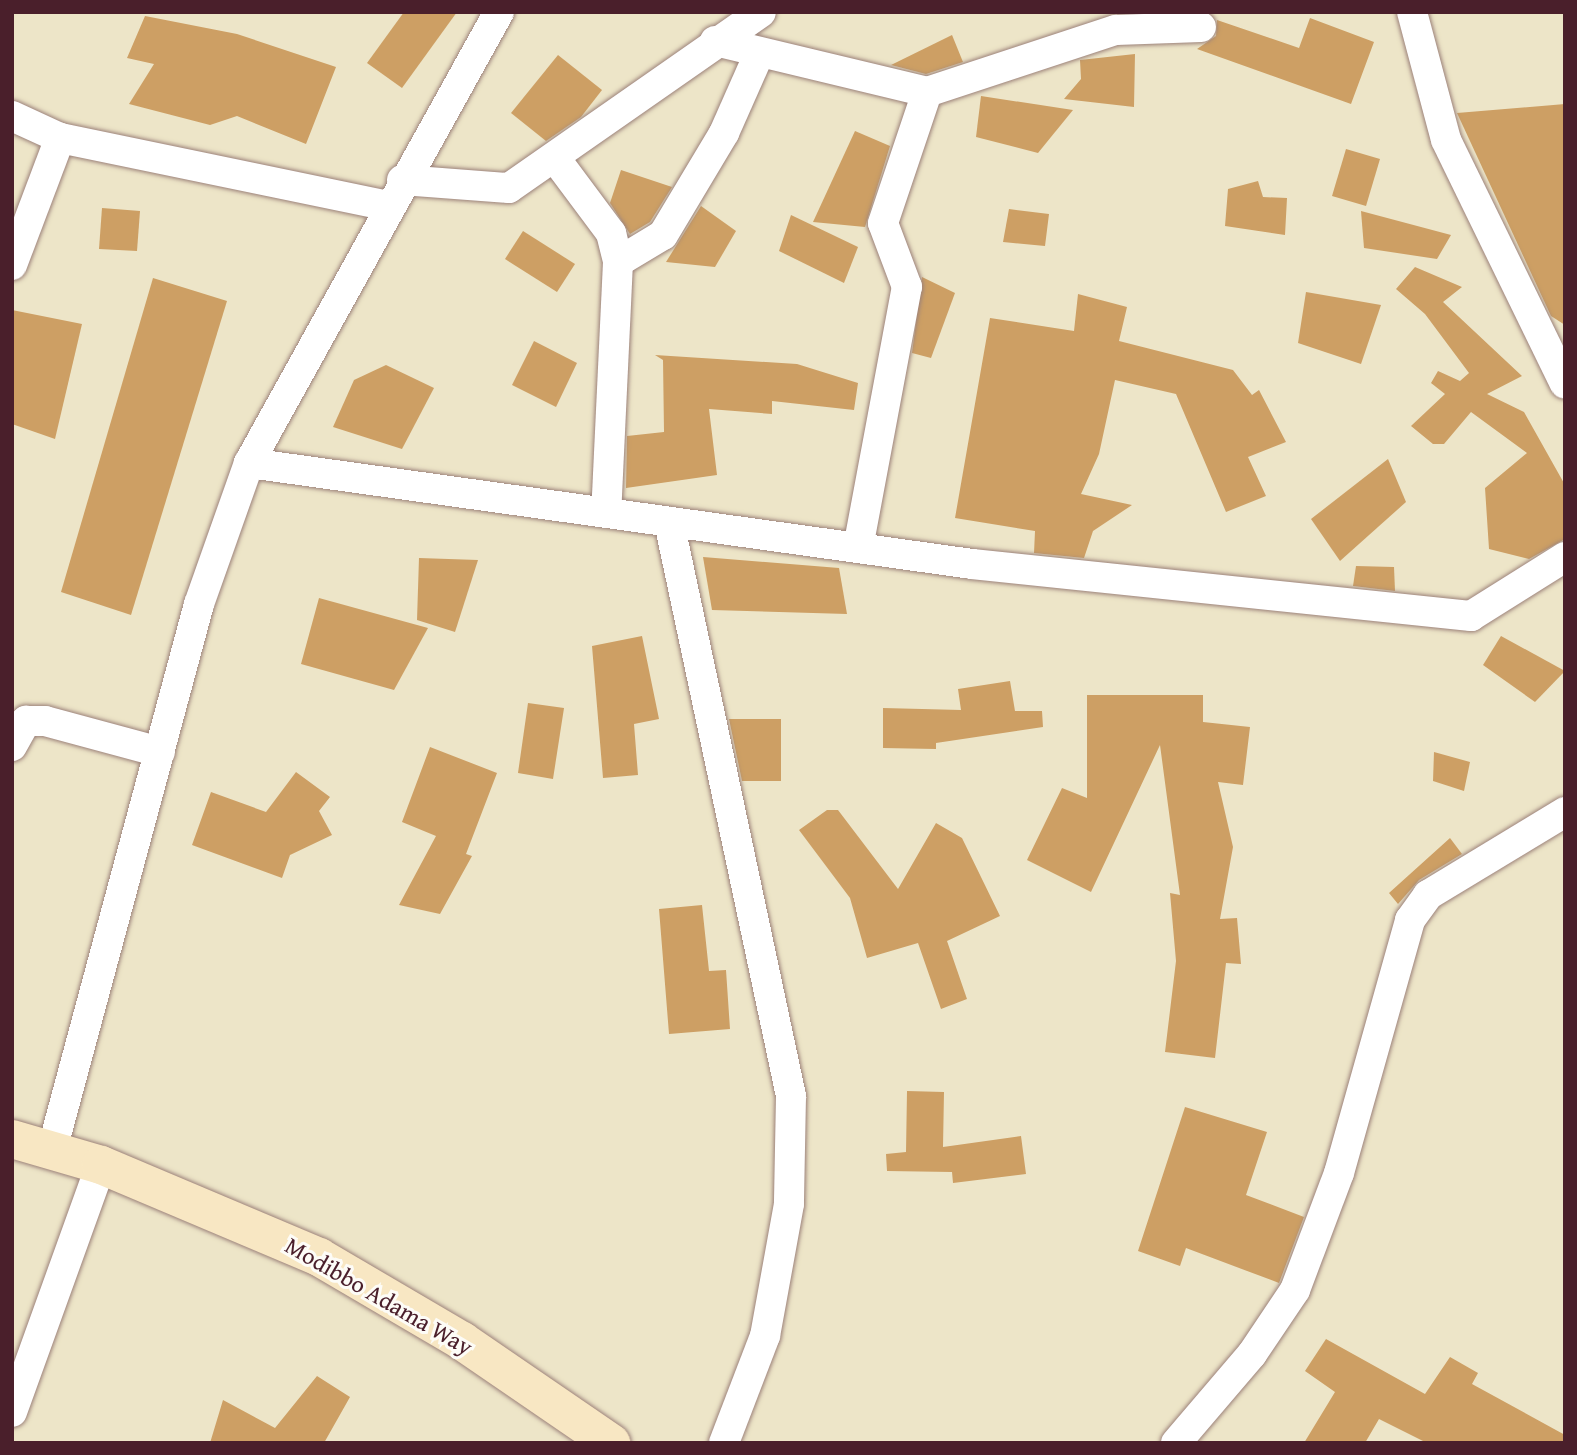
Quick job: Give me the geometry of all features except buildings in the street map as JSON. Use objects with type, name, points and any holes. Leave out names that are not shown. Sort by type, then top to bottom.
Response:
[{"type":"main road","name":"Modibbo Adama Way","points":[[12,1139],[101,1165],[320,1257],[462,1341],[611,1443]]},
{"type":"street","points":[[52,1150],[199,604],[249,463],[402,180],[499,12]]},
{"type":"street","points":[[402,180],[509,188],[555,158],[715,41],[761,12]]},
{"type":"street","points":[[1412,12],[1446,141],[1565,384]]},
{"type":"street","points":[[715,41],[759,54],[927,92],[1116,30],[1201,27]]},
{"type":"street","points":[[618,262],[663,235],[724,133],[759,54]]},
{"type":"street","points":[[858,548],[907,287],[883,223],[927,92]]},
{"type":"street","points":[[12,116],[60,138],[388,206]]},
{"type":"street","points":[[12,265],[18,236],[60,138]]},
{"type":"street","points":[[555,158],[611,233],[618,262],[606,512]]},
{"type":"street","points":[[249,463],[858,548],[1471,616],[1565,557]]},
{"type":"street","points":[[669,522],[791,1096],[789,1204],[765,1336],[724,1443]]},
{"type":"street","points":[[12,746],[26,721],[45,721],[160,752]]},
{"type":"street","points":[[1176,1443],[1252,1354],[1300,1278],[1339,1173],[1410,920],[1428,895],[1565,812]]},
{"type":"street","points":[[12,1412],[101,1165]]}]
